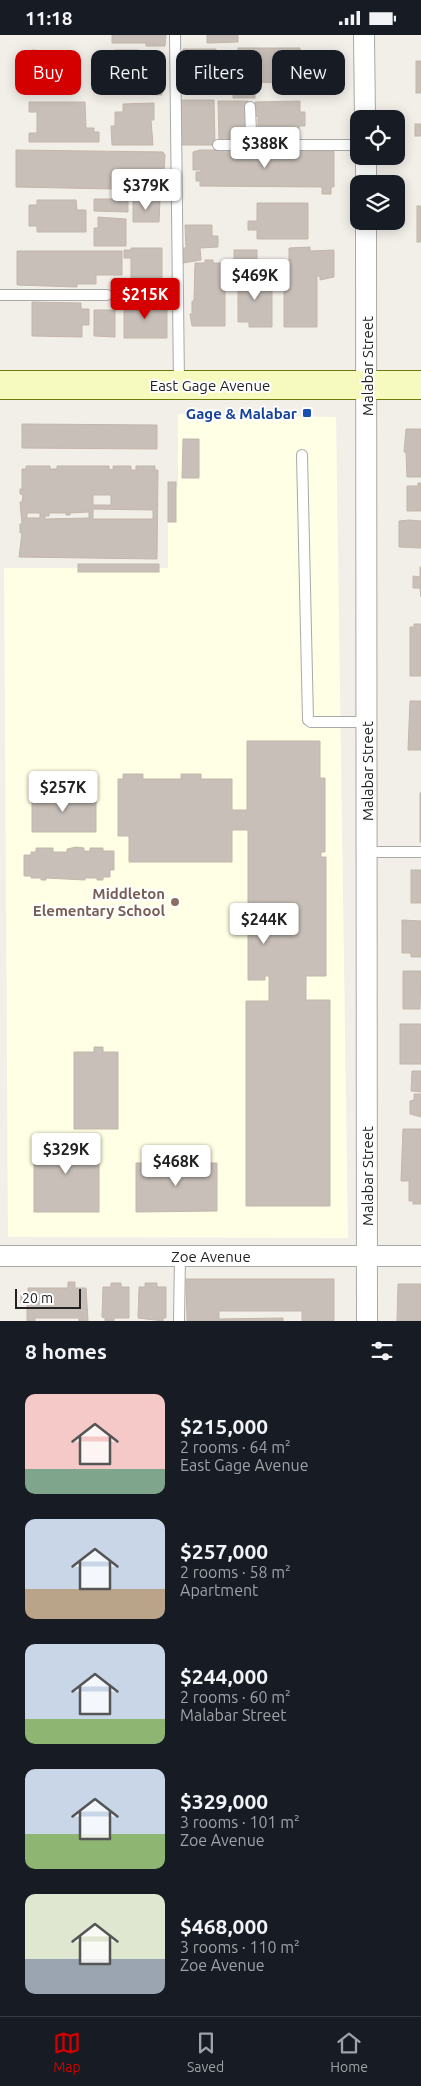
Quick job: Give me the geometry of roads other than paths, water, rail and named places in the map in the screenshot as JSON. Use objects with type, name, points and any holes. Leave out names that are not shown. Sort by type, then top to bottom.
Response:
[{"type":"main road","name":"East Gage Avenue","points":[[0,385],[421,385]]},
{"type":"street","points":[[364,35],[366,110]]},
{"type":"street","name":"Malabar Street","points":[[366,230],[367,1321]]},
{"type":"street","name":"Zoe Avenue","points":[[0,1256],[421,1256]]},
{"type":"lane","points":[[175,35],[179,385]]},
{"type":"lane","points":[[250,107],[251,132],[256,145]]},
{"type":"lane","points":[[218,145],[350,145]]},
{"type":"lane","points":[[0,295],[107,295]]},
{"type":"lane","points":[[302,455],[308,720],[312,722],[367,721]]},
{"type":"lane","points":[[367,852],[421,852]]},
{"type":"lane","points":[[179,1321],[180,1256]]},
{"type":"place","name":"Gage & Malabar","points":[[307,413]]},
{"type":"place","name":"Middleton Elementary School","points":[[175,902]]}]
